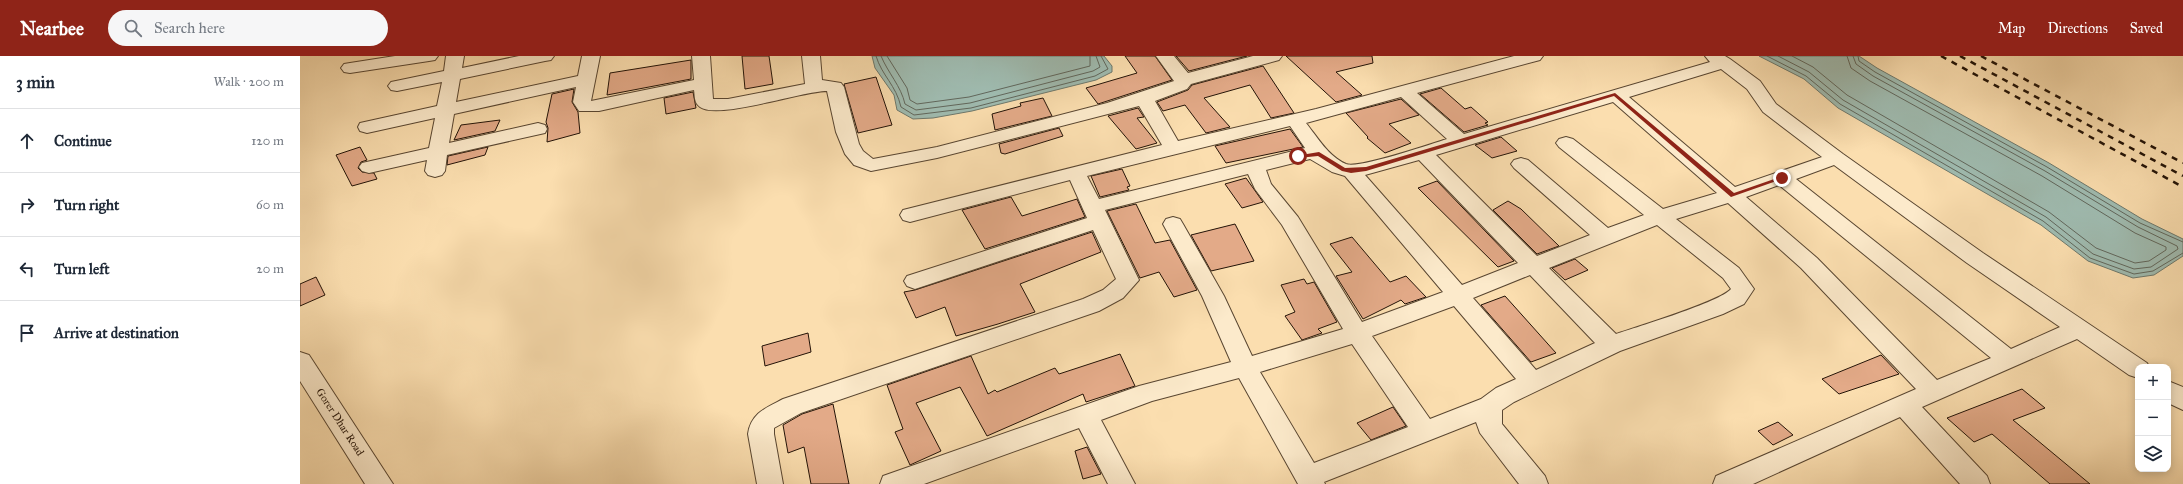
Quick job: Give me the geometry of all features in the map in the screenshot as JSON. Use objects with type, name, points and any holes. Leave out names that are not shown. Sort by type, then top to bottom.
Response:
[{"type":"street","points":[[350,68],[429,56]]},
{"type":"street","points":[[435,171],[455,56]]},
{"type":"street","points":[[397,86],[545,56]]},
{"type":"street","points":[[591,56],[583,104],[589,108],[703,83]]},
{"type":"street","points":[[701,56],[704,101],[713,105],[826,85],[835,87],[850,146],[856,158],[863,164],[871,165],[924,155],[1144,98],[1181,85],[1184,80],[1273,56]]},
{"type":"street","points":[[811,56],[814,87]]},
{"type":"street","points":[[1165,56],[1184,80]]},
{"type":"street","points":[[910,215],[1076,174],[1173,148],[1295,120],[1534,56]]},
{"type":"street","points":[[1295,120],[1319,154],[1336,166],[1351,171],[1366,169],[1615,94],[1718,59],[1754,85],[1768,108],[1975,258],[2080,328],[2135,367]]},
{"type":"street","points":[[367,127],[446,112],[586,80]]},
{"type":"street","points":[[1404,91],[1460,140]]},
{"type":"street","points":[[1615,94],[1733,195],[1809,263],[1933,391]]},
{"type":"street","points":[[1144,98],[1173,148]]},
{"type":"street","points":[[369,167],[439,150],[538,129]]},
{"type":"street","points":[[1173,224],[1213,296],[1245,367],[1310,481],[1490,406],[1504,395],[1612,345],[1715,308],[1736,298],[1743,289],[1731,273],[1566,143]]},
{"type":"street","points":[[1422,152],[1535,265],[1612,345]]},
{"type":"street","points":[[915,281],[1096,214],[1255,167],[1310,153],[1319,154]]},
{"type":"street","points":[[893,484],[1148,393],[1245,367],[1357,333],[1459,295],[1605,237],[1660,217],[1733,195],[1836,158]]},
{"type":"street","points":[[1521,164],[1605,237]]},
{"type":"street","points":[[1255,167],[1262,186],[1290,222],[1357,333],[1425,432]]},
{"type":"street","points":[[1351,171],[1459,295],[1532,382]]},
{"type":"street","points":[[770,484],[760,434],[763,423],[774,414],[792,406],[1091,305],[1112,296],[1120,290],[1128,280],[1076,174]]},
{"type":"street","points":[[1782,178],[2009,360]]},
{"type":"street","points":[[1726,484],[1933,391],[2009,360],[2080,328]]},
{"type":"street","name":"Gorer Dhar Road","points":[[300,361],[380,484]]},
{"type":"street","points":[[2171,392],[2183,400]]},
{"type":"street","points":[[1904,404],[1977,484]]},
{"type":"street","points":[[1490,406],[1489,426],[1535,484]]},
{"type":"street","points":[[1085,415],[1122,484]]},
{"type":"water","points":[[872,56],[1104,56],[1112,66],[1112,72],[1096,80],[972,111],[933,118],[913,119],[897,110],[894,95],[875,68]]},
{"type":"water","points":[[1759,56],[1859,56],[1877,68],[2049,163],[2142,219],[2183,239],[2183,256],[2154,275],[2133,278],[2088,261],[2041,225],[1838,108],[1804,79]]},
{"type":"building","points":[[742,56],[769,56],[773,84],[745,89]]},
{"type":"building","points":[[1125,56],[1155,56],[1172,80],[1098,104],[1086,88],[1137,73]]},
{"type":"building","points":[[1176,56],[1247,56],[1189,71]]},
{"type":"building","points":[[1286,56],[1372,56],[1373,63],[1336,72],[1362,95],[1336,102]]},
{"type":"building","points":[[691,60],[691,79],[607,95],[610,73]]},
{"type":"building","points":[[1263,66],[1294,113],[1271,118],[1250,85],[1204,98],[1230,127],[1206,133],[1185,105],[1163,111],[1157,102],[1188,90],[1192,85]]},
{"type":"building","points":[[876,77],[892,125],[858,133],[844,84]]},
{"type":"building","points":[[1441,88],[1465,109],[1471,107],[1488,122],[1485,123],[1488,125],[1464,132],[1420,94]]},
{"type":"building","points":[[574,89],[572,102],[578,112],[580,133],[547,142],[548,128],[546,122],[552,94]]},
{"type":"building","points":[[693,92],[696,108],[666,114],[664,98]]},
{"type":"building","points":[[1043,98],[1052,116],[995,130],[992,114],[1021,106],[1020,103]]},
{"type":"building","points":[[1401,99],[1419,115],[1389,124],[1411,143],[1385,153],[1367,138],[1368,137],[1346,113]]},
{"type":"building","points":[[1138,108],[1144,117],[1137,118],[1157,143],[1136,149],[1108,116]]},
{"type":"building","points":[[500,120],[495,131],[454,140],[461,125]]},
{"type":"building","points":[[1059,128],[1063,136],[1005,154],[1001,153],[999,144]]},
{"type":"building","points":[[1290,129],[1303,147],[1226,163],[1215,146]]},
{"type":"building","points":[[1501,137],[1517,151],[1492,158],[1475,145]]},
{"type":"building","points":[[360,147],[367,160],[361,162],[358,168],[362,172],[374,173],[377,179],[352,186],[336,155]]},
{"type":"building","points":[[488,147],[485,155],[447,165],[448,156]]},
{"type":"building","points":[[1122,169],[1130,186],[1127,187],[1129,190],[1100,197],[1091,176]]},
{"type":"building","points":[[1246,178],[1263,202],[1242,208],[1225,184]]},
{"type":"building","points":[[1437,181],[1514,261],[1498,267],[1418,188]]},
{"type":"building","points":[[1011,197],[1022,216],[1077,199],[1085,217],[985,249],[962,210]]},
{"type":"building","points":[[1508,201],[1521,209],[1559,246],[1537,254],[1493,210]]},
{"type":"building","points":[[1136,204],[1155,243],[1170,240],[1197,290],[1174,297],[1159,272],[1140,278],[1107,211]]},
{"type":"building","points":[[1235,224],[1254,261],[1211,271],[1191,235]]},
{"type":"building","points":[[1092,232],[1101,252],[1020,284],[1035,312],[998,324],[956,336],[945,307],[916,318],[904,292],[915,290]]},
{"type":"building","points":[[1352,237],[1390,282],[1406,276],[1426,297],[1405,304],[1401,300],[1363,319],[1336,276],[1352,272],[1330,244]]},
{"type":"building","points":[[1575,259],[1588,270],[1565,280],[1552,268]]},
{"type":"building","points":[[316,277],[325,295],[300,306],[300,284]]},
{"type":"building","points":[[1304,279],[1307,284],[1314,282],[1337,322],[1318,329],[1322,333],[1302,340],[1285,316],[1295,312],[1281,285]]},
{"type":"building","points":[[1505,296],[1556,353],[1531,362],[1481,305]]},
{"type":"building","points":[[808,333],[811,352],[765,366],[762,346]]},
{"type":"building","points":[[1120,354],[1135,386],[1086,402],[1083,394],[987,436],[960,387],[916,403],[941,451],[910,465],[895,432],[903,429],[887,385],[971,356],[988,394],[995,390],[997,392],[1055,368],[1059,374]]},
{"type":"building","points":[[1881,355],[1899,374],[1839,394],[1822,379]]},
{"type":"building","points":[[2022,389],[2045,408],[2013,420],[2090,484],[2050,484],[1992,434],[1974,442],[1947,418]]},
{"type":"building","points":[[833,404],[849,484],[811,484],[804,447],[788,453],[783,425],[802,414]]},
{"type":"building","points":[[1393,407],[1406,426],[1371,440],[1357,423]]},
{"type":"building","points":[[1778,422],[1793,435],[1773,445],[1758,431]]},
{"type":"building","points":[[1087,447],[1101,474],[1083,479],[1075,451]]},
{"type":"railway","points":[[1941,56],[2183,187]]},
{"type":"railway","points":[[1960,56],[2183,176]]},
{"type":"railway","points":[[1981,56],[2183,163]]},
{"type":"route","points":[[1298,156],[1310,153],[1319,154],[1344,170],[1351,171],[1366,169],[1491,130],[1615,94],[1733,195],[1782,178]]}]
